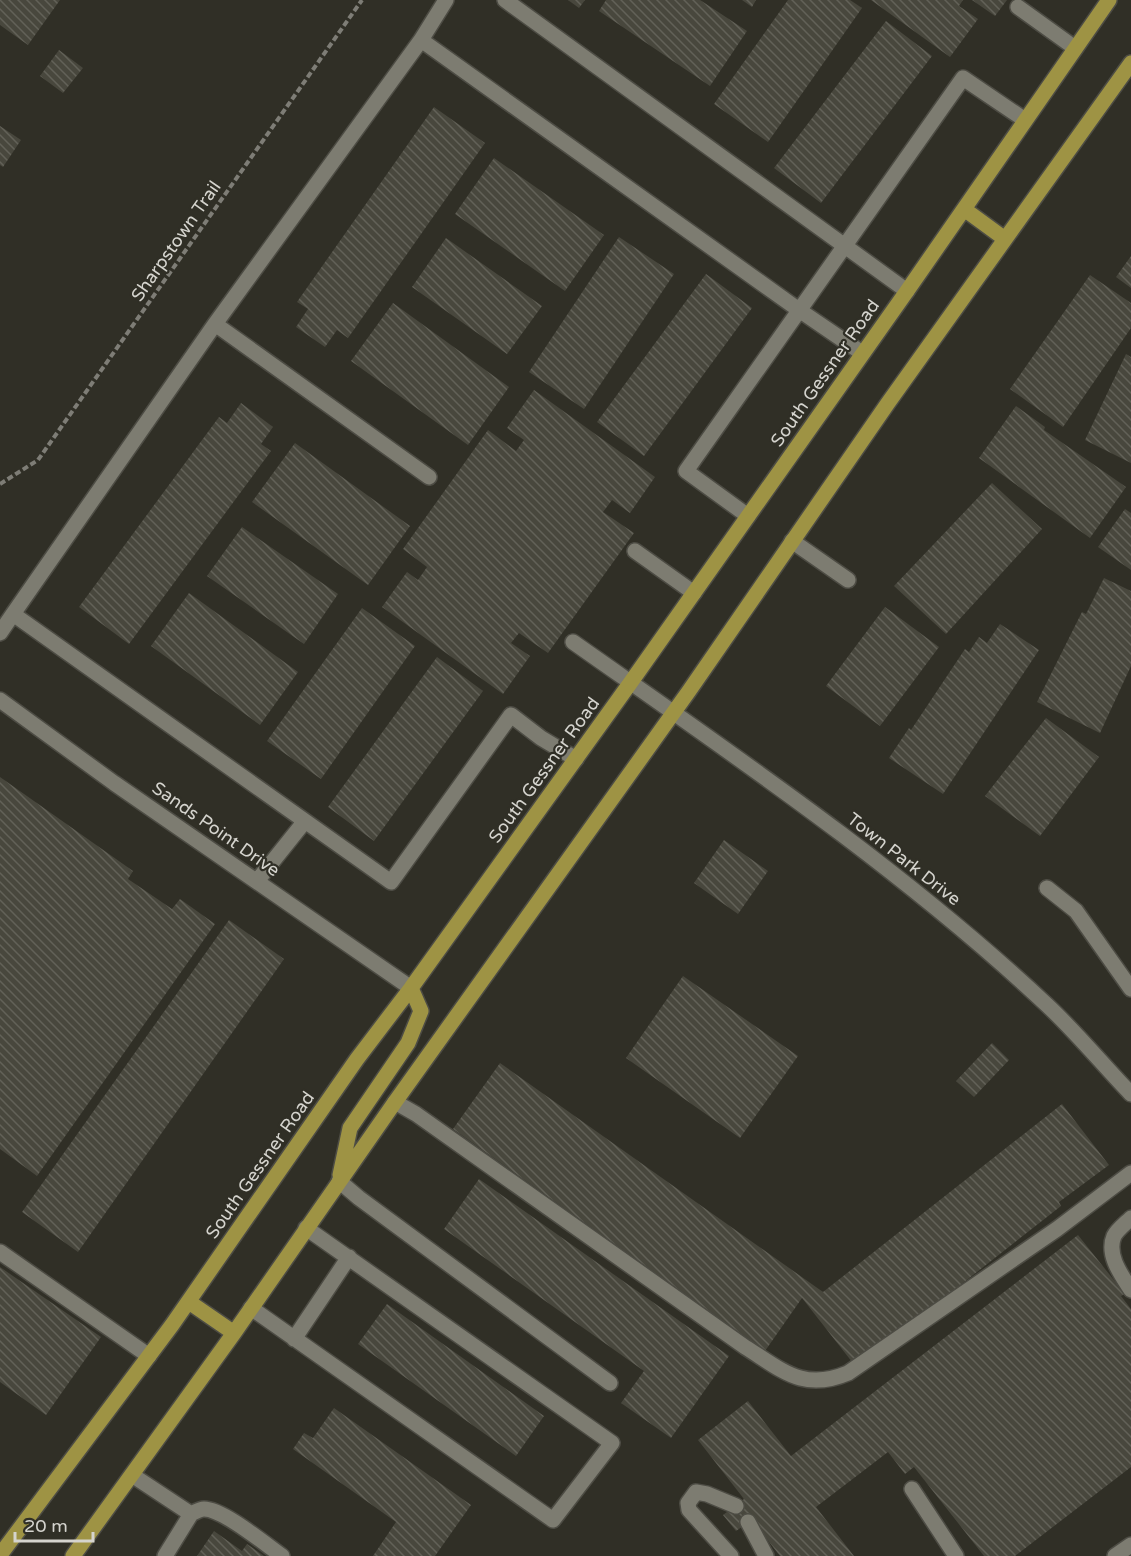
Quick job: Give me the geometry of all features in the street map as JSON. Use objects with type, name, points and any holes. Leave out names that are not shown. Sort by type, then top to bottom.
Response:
[{"type":"main road","name":"South Gessner Road","points":[[5,1551],[189,1302],[357,1059],[411,988],[631,682],[1109,0]]},
{"type":"main road","points":[[73,1556],[234,1333],[394,1102],[673,713],[1131,63]]},
{"type":"main road","points":[[964,209],[1005,239]]},
{"type":"main road","points":[[339,1181],[350,1128],[408,1043],[421,1011],[411,988]]},
{"type":"main road","points":[[189,1302],[234,1333]]},
{"type":"street","points":[[0,633],[214,324],[421,40],[446,0]]},
{"type":"street","points":[[505,0],[907,291]]},
{"type":"street","points":[[1018,7],[1075,48]]},
{"type":"street","points":[[421,40],[862,353]]},
{"type":"street","points":[[748,516],[686,471],[963,78],[1025,120]]},
{"type":"street","points":[[214,324],[429,477]]},
{"type":"street","points":[[792,541],[848,580]]},
{"type":"street","points":[[634,551],[694,593]]},
{"type":"street","points":[[13,614],[391,882],[511,715],[541,738],[576,759]]},
{"type":"street","name":"Town Park Drive","points":[[573,642],[862,849],[947,918],[1048,1006],[1131,1094]]},
{"type":"street","name":"Sands Point Drive","points":[[0,700],[411,988]]},
{"type":"street","points":[[257,882],[305,821]]},
{"type":"street","points":[[1047,888],[1076,911],[1131,989]]},
{"type":"street","points":[[394,1102],[416,1114],[745,1347],[800,1379],[815,1381],[832,1379],[848,1373],[1057,1229],[1131,1173]]},
{"type":"street","points":[[339,1181],[610,1383]]},
{"type":"street","points":[[1131,1218],[1114,1236],[1113,1255],[1120,1273],[1131,1290]]},
{"type":"street","points":[[251,1308],[553,1520],[612,1443],[306,1228]]},
{"type":"street","points":[[0,1252],[149,1356]]},
{"type":"street","points":[[294,1339],[349,1257]]},
{"type":"street","points":[[132,1475],[191,1514]]},
{"type":"street","points":[[912,1489],[956,1556]]},
{"type":"street","points":[[731,1556],[689,1510],[688,1503],[696,1492],[736,1506]]},
{"type":"street","points":[[165,1556],[191,1514],[202,1509],[226,1517],[282,1556]]},
{"type":"street","points":[[748,1522],[766,1556]]},
{"type":"street","points":[[1115,1556],[1131,1545]]},
{"type":"path","name":"Sharpstown Trail","points":[[0,484],[39,460],[362,0]]},
{"type":"building","points":[[0,0],[60,0],[28,45],[0,25]]},
{"type":"building","points":[[568,0],[585,0],[579,8]]},
{"type":"building","points":[[606,0],[700,0],[747,31],[710,86],[599,11]]},
{"type":"building","points":[[742,0],[756,0],[752,7]]},
{"type":"building","points":[[788,0],[850,0],[862,8],[768,142],[714,104]]},
{"type":"building","points":[[871,0],[963,0],[959,6],[978,19],[950,57]]},
{"type":"building","points":[[972,0],[1007,0],[995,16]]},
{"type":"building","points":[[886,21],[932,56],[821,203],[774,168]]},
{"type":"building","points":[[59,50],[83,68],[63,93],[40,76]]},
{"type":"building","points":[[434,107],[485,143],[348,338],[337,330],[325,347],[296,327],[308,309],[297,302]]},
{"type":"building","points":[[0,126],[21,140],[3,167],[0,165]]},
{"type":"building","points":[[494,158],[604,235],[565,291],[455,214]]},
{"type":"building","points":[[619,237],[674,274],[584,409],[529,372]]},
{"type":"building","points":[[446,238],[542,306],[507,354],[412,287]]},
{"type":"building","points":[[1131,256],[1131,288],[1116,277]]},
{"type":"building","points":[[706,274],[752,308],[644,456],[597,422]]},
{"type":"building","points":[[1090,275],[1131,303],[1131,328],[1063,427],[1010,389]]},
{"type":"building","points":[[393,303],[509,387],[468,445],[351,361]]},
{"type":"building","points":[[1126,354],[1131,357],[1131,463],[1085,440]]},
{"type":"building","points":[[534,390],[655,477],[630,513],[612,500],[603,512],[634,533],[548,653],[519,633],[511,643],[530,656],[503,694],[382,607],[407,572],[418,580],[427,567],[403,549],[488,430],[516,451],[524,440],[507,428]]},
{"type":"building","points":[[241,403],[273,427],[261,444],[271,451],[129,644],[79,607],[219,417],[227,423]]},
{"type":"building","points":[[1016,406],[1045,427],[1044,430],[1126,487],[1090,538],[979,458]]},
{"type":"building","points":[[295,443],[410,526],[368,585],[252,502]]},
{"type":"building","points":[[992,483],[1042,529],[946,634],[894,586]]},
{"type":"building","points":[[1125,509],[1131,513],[1131,570],[1098,547]]},
{"type":"building","points":[[242,527],[338,594],[304,644],[207,576]]},
{"type":"building","points":[[1104,578],[1131,591],[1131,666],[1100,733],[1037,702],[1082,612],[1086,614]]},
{"type":"building","points":[[189,593],[298,672],[260,725],[151,646]]},
{"type":"building","points":[[885,607],[939,647],[880,726],[826,686]]},
{"type":"building","points":[[362,608],[415,646],[321,779],[267,741]]},
{"type":"building","points":[[1000,624],[1039,650],[943,794],[889,758],[909,728],[911,730],[965,649],[969,652],[979,637],[987,643]]},
{"type":"building","points":[[437,657],[483,691],[374,841],[328,807]]},
{"type":"building","points":[[1046,718],[1099,757],[1040,836],[985,796]]},
{"type":"building","points":[[0,777],[133,871],[128,879],[172,909],[180,899],[215,924],[37,1176],[0,1149]]},
{"type":"building","points":[[724,840],[768,871],[738,914],[694,883]]},
{"type":"building","points":[[229,920],[284,959],[78,1252],[22,1212]]},
{"type":"building","points":[[683,976],[798,1056],[740,1138],[626,1058]]},
{"type":"building","points":[[992,1043],[1009,1060],[974,1097],[956,1081]]},
{"type":"building","points":[[500,1063],[823,1292],[1062,1104],[1109,1165],[1059,1202],[1061,1206],[856,1367],[802,1298],[765,1351],[453,1129]]},
{"type":"building","points":[[479,1179],[729,1356],[671,1438],[621,1403],[644,1371],[444,1229]]},
{"type":"building","points":[[1078,1235],[1125,1294],[1121,1296],[1131,1309],[1131,1467],[1015,1556],[984,1556],[914,1467],[905,1474],[888,1452],[816,1507],[854,1556],[780,1556],[752,1520],[736,1531],[723,1515],[744,1499],[698,1440],[748,1401],[791,1456]]},
{"type":"building","points":[[0,1267],[101,1337],[46,1415],[0,1382]]},
{"type":"building","points":[[387,1304],[544,1416],[516,1456],[358,1344]]},
{"type":"building","points":[[334,1408],[471,1505],[435,1556],[373,1556],[396,1522],[293,1449],[304,1433],[313,1438]]},
{"type":"building","points":[[214,1531],[242,1551],[247,1544],[264,1556],[197,1556]]}]
